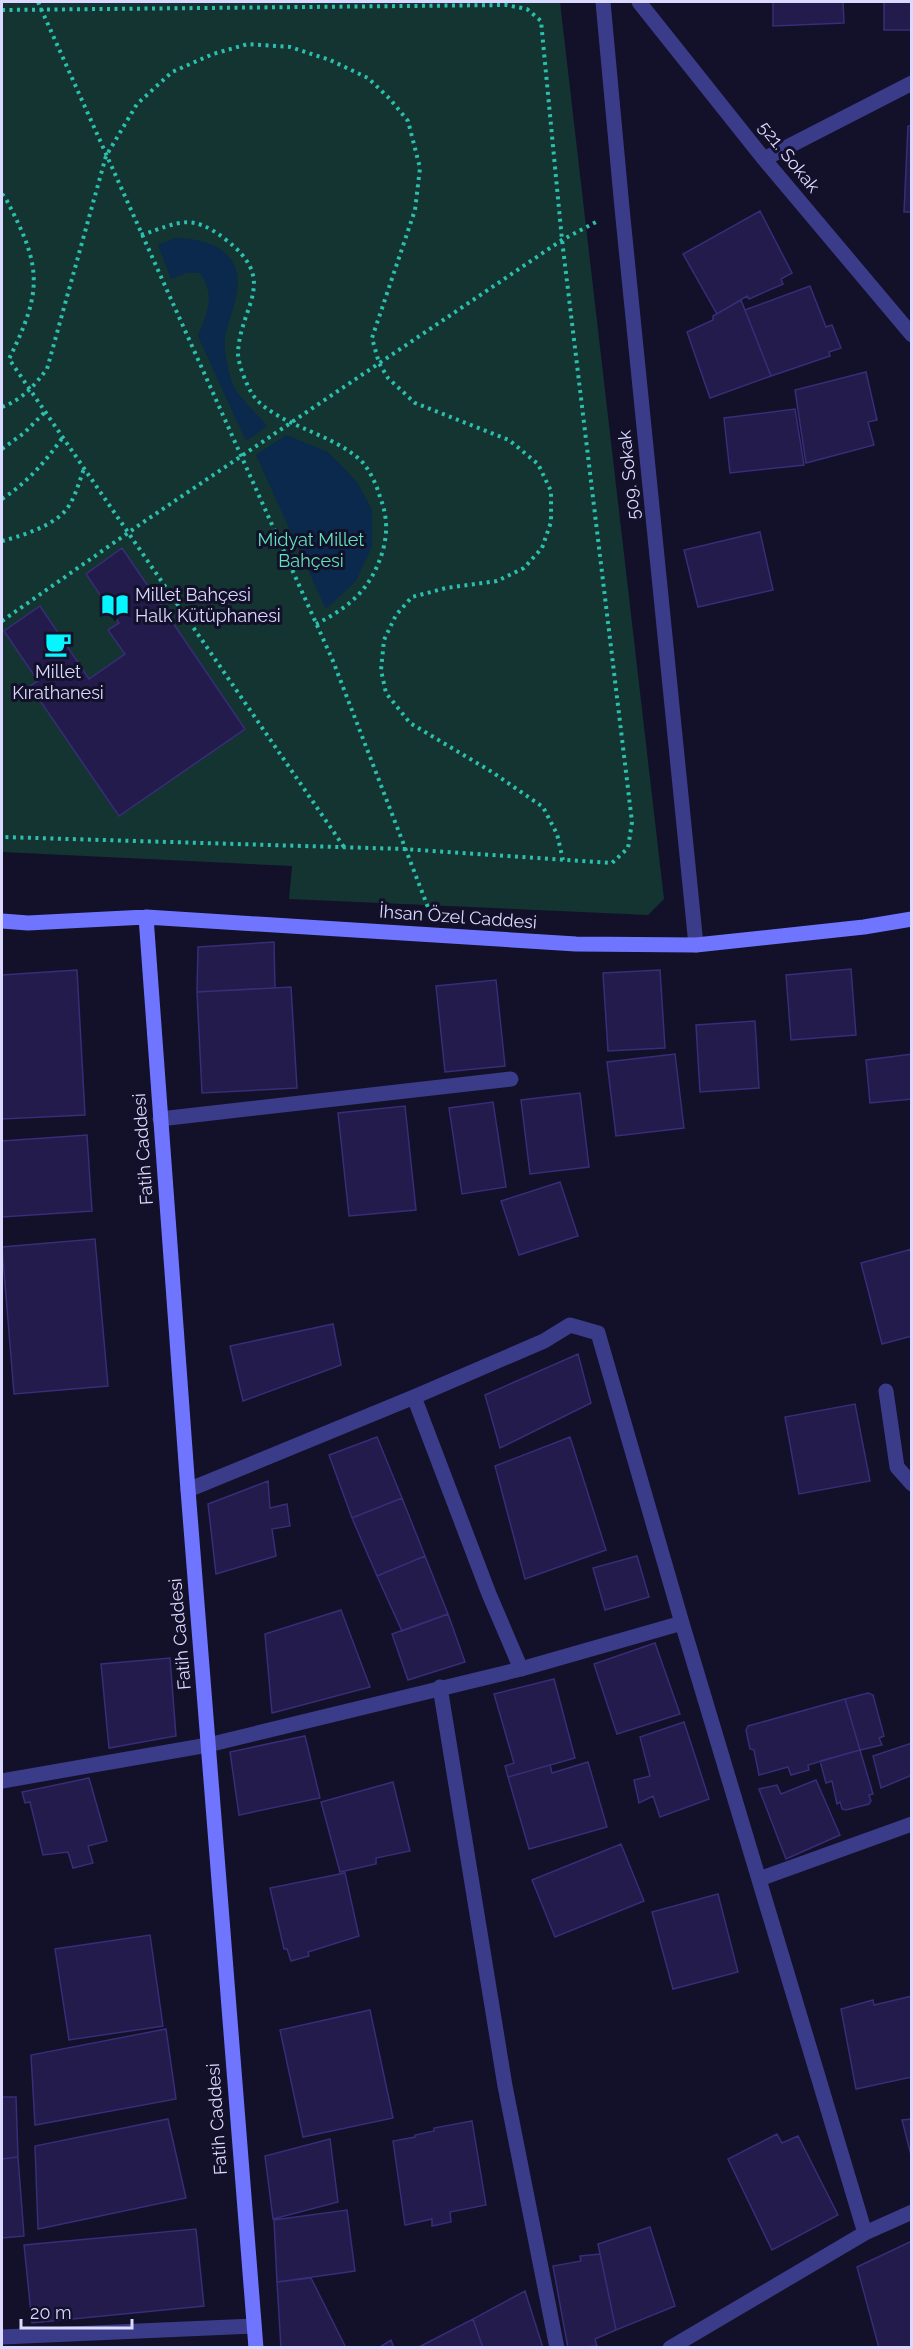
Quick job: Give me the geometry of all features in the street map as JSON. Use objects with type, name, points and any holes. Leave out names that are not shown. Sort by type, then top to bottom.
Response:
[{"type":"street","name":"509. Sokak","points":[[603,2],[696,945]]},
{"type":"street","name":"521. Sokak","points":[[639,2],[764,159],[912,335]]},
{"type":"street","points":[[764,159],[912,82]]},
{"type":"street","name":"İhsan Özel Caddesi","points":[[2,921],[28,923],[146,917],[576,944],[696,945],[864,927],[912,919]]},
{"type":"street","name":"Fatih Caddesi","points":[[146,917],[188,1490],[256,2348]]},
{"type":"street","points":[[160,1119],[511,1079]]},
{"type":"street","points":[[188,1490],[414,1397],[544,1341],[570,1326],[598,1333],[682,1623],[865,2233]]},
{"type":"street","points":[[886,1391],[897,1467],[912,1484]]},
{"type":"street","points":[[414,1397],[489,1594],[521,1669]]},
{"type":"street","points":[[2,1781],[208,1745],[521,1669],[682,1623]]},
{"type":"street","points":[[440,1687],[505,2086],[557,2348]]},
{"type":"street","points":[[759,1879],[912,1824]]},
{"type":"street","points":[[670,2348],[865,2233],[912,2212]]},
{"type":"street","points":[[2,2337],[254,2326]]},
{"type":"path","points":[[38,2],[333,661],[404,849],[440,936]]},
{"type":"path","points":[[2,10],[506,5],[527,9],[541,21],[562,240],[632,822],[627,848],[612,863],[404,849],[2,837]]},
{"type":"path","points":[[2,407],[32,390],[47,369],[106,156],[137,104],[172,72],[213,54],[248,44],[290,47],[330,60],[368,78],[390,99],[408,121],[420,168],[415,210],[372,338],[379,363],[388,378],[415,402],[509,440],[538,464],[550,491],[551,522],[542,548],[524,568],[497,581],[446,588],[412,597],[396,615],[384,640],[381,670],[386,693],[410,723],[492,772],[543,807],[557,834],[563,860]]},
{"type":"path","points":[[2,194],[27,240],[34,265],[33,302],[25,327],[9,359],[344,847]]},
{"type":"path","points":[[2,621],[562,240],[622,208]]},
{"type":"path","points":[[141,235],[192,221],[212,229],[234,246],[248,262],[253,281],[253,298],[238,354],[251,393],[266,409],[340,446],[364,464],[377,488],[386,511],[387,535],[372,577],[341,612],[316,624]]},
{"type":"path","points":[[2,449],[24,434],[46,411]]},
{"type":"path","points":[[2,499],[21,487],[40,468],[63,437]]},
{"type":"path","points":[[2,541],[41,527],[62,515],[72,501],[84,468]]},
{"type":"green space","name":"Midyat Millet Bahçesi","points":[[2,2],[560,2],[664,899],[648,915],[289,899],[292,866],[2,852]]},
{"type":"water","points":[[175,238],[190,239],[215,246],[232,261],[236,272],[238,285],[225,339],[226,360],[234,387],[267,426],[246,441],[198,336],[209,297],[205,281],[200,273],[186,273],[171,279],[158,245]]},
{"type":"water","points":[[286,435],[328,452],[357,482],[372,510],[372,546],[356,581],[326,609],[256,455]]},
{"type":"building","points":[[773,2],[843,2],[844,23],[773,26]]},
{"type":"building","points":[[884,2],[912,2],[912,30],[884,30]]},
{"type":"building","points":[[908,126],[912,126],[912,212],[904,212]]},
{"type":"building","points":[[760,211],[792,273],[781,279],[783,284],[749,299],[747,296],[717,314],[683,254]]},
{"type":"building","points":[[810,286],[826,327],[832,325],[841,348],[829,352],[830,356],[771,376],[745,310]]},
{"type":"building","points":[[741,300],[771,376],[710,398],[687,332],[713,320],[713,316]]},
{"type":"building","points":[[866,372],[877,420],[868,422],[874,445],[806,463],[795,390]]},
{"type":"building","points":[[795,409],[804,465],[730,473],[724,418]]},
{"type":"building","points":[[760,532],[773,590],[698,607],[684,550]]},
{"type":"building","points":[[122,548],[245,729],[119,816],[30,686],[38,681],[4,631],[40,606],[89,679],[125,654],[108,630],[119,623],[86,574]]},
{"type":"building","points":[[274,942],[275,988],[197,992],[198,947]]},
{"type":"building","points":[[851,969],[856,1035],[791,1040],[786,975]]},
{"type":"building","points":[[77,970],[85,1115],[2,1119],[2,975]]},
{"type":"building","points":[[660,970],[665,1048],[608,1051],[603,973]]},
{"type":"building","points":[[496,980],[505,1066],[445,1072],[436,986]]},
{"type":"building","points":[[291,987],[297,1088],[202,1093],[197,992]]},
{"type":"building","points":[[755,1021],[759,1088],[700,1092],[696,1025]]},
{"type":"building","points":[[675,1054],[684,1128],[616,1136],[607,1062]]},
{"type":"building","points":[[912,1054],[912,1099],[870,1103],[866,1060]]},
{"type":"building","points":[[580,1093],[589,1167],[530,1174],[521,1100]]},
{"type":"building","points":[[493,1102],[506,1187],[462,1194],[449,1108]]},
{"type":"building","points":[[405,1106],[416,1210],[349,1216],[338,1113]]},
{"type":"building","points":[[87,1135],[92,1211],[2,1217],[2,1141]]},
{"type":"building","points":[[560,1182],[578,1236],[519,1255],[501,1201]]},
{"type":"building","points":[[95,1239],[108,1386],[14,1394],[2,1247]]},
{"type":"building","points":[[912,1249],[912,1336],[882,1344],[861,1263]]},
{"type":"building","points":[[333,1324],[341,1365],[243,1401],[230,1346]]},
{"type":"building","points":[[578,1354],[591,1403],[500,1448],[485,1395]]},
{"type":"building","points":[[855,1404],[870,1481],[799,1494],[785,1417]]},
{"type":"building","points":[[377,1437],[402,1498],[352,1518],[329,1455]]},
{"type":"building","points":[[570,1437],[606,1550],[525,1579],[495,1466]]},
{"type":"building","points":[[268,1481],[270,1508],[287,1504],[290,1526],[272,1529],[276,1556],[216,1574],[208,1504]]},
{"type":"building","points":[[402,1498],[425,1556],[377,1576],[352,1518]]},
{"type":"building","points":[[425,1556],[448,1614],[402,1631],[377,1576]]},
{"type":"building","points":[[637,1556],[649,1597],[605,1610],[593,1568]]},
{"type":"building","points":[[341,1610],[370,1687],[272,1713],[265,1634]]},
{"type":"building","points":[[448,1614],[465,1662],[408,1680],[392,1634]]},
{"type":"building","points":[[655,1643],[680,1714],[617,1734],[594,1664]]},
{"type":"building","points":[[170,1658],[176,1736],[109,1748],[101,1664]]},
{"type":"building","points":[[554,1679],[575,1758],[508,1777],[505,1766],[514,1763],[494,1694]]},
{"type":"building","points":[[868,1693],[873,1695],[884,1736],[879,1738],[882,1745],[860,1750],[845,1699]]},
{"type":"building","points":[[845,1699],[860,1750],[808,1765],[809,1770],[791,1775],[788,1767],[759,1775],[754,1750],[750,1749],[746,1730],[748,1726]]},
{"type":"building","points":[[684,1722],[709,1799],[660,1817],[653,1796],[639,1803],[634,1780],[650,1776],[640,1737]]},
{"type":"building","points":[[305,1736],[320,1798],[239,1815],[230,1752]]},
{"type":"building","points":[[912,1743],[912,1775],[881,1788],[873,1756]]},
{"type":"building","points":[[860,1750],[873,1794],[869,1795],[871,1801],[869,1804],[842,1809],[840,1802],[837,1804],[832,1781],[826,1783],[820,1761]]},
{"type":"building","points":[[588,1762],[607,1827],[529,1849],[508,1777],[550,1765],[552,1773]]},
{"type":"building","points":[[89,1778],[107,1841],[88,1846],[93,1863],[73,1868],[68,1852],[43,1855],[30,1802],[25,1803],[22,1792]]},
{"type":"building","points":[[816,1780],[840,1835],[786,1859],[759,1789],[777,1785],[781,1794]]},
{"type":"building","points":[[393,1782],[410,1851],[376,1858],[376,1864],[340,1872],[321,1802]]},
{"type":"building","points":[[621,1844],[644,1901],[555,1937],[532,1880]]},
{"type":"building","points":[[345,1873],[359,1936],[308,1952],[309,1956],[291,1961],[287,1949],[284,1949],[270,1888]]},
{"type":"building","points":[[718,1894],[738,1972],[673,1989],[652,1912]]},
{"type":"building","points":[[150,1935],[163,2026],[69,2040],[55,1949]]},
{"type":"building","points":[[912,1996],[912,2077],[856,2089],[841,2009],[873,2000],[874,2005]]},
{"type":"building","points":[[370,2010],[393,2118],[303,2137],[280,2030]]},
{"type":"building","points":[[166,2029],[176,2099],[35,2125],[31,2055]]},
{"type":"building","points":[[2,2097],[16,2097],[18,2157],[2,2159]]},
{"type":"building","points":[[168,2119],[186,2198],[38,2229],[35,2146]]},
{"type":"building","points":[[912,2119],[912,2159],[902,2120]]},
{"type":"building","points":[[472,2121],[486,2205],[450,2212],[451,2222],[432,2226],[432,2219],[405,2225],[393,2141],[434,2131],[434,2128]]},
{"type":"building","points":[[777,2134],[782,2143],[798,2136],[838,2215],[772,2250],[728,2159]]},
{"type":"building","points":[[330,2139],[338,2202],[273,2219],[265,2156]]},
{"type":"building","points":[[18,2157],[24,2236],[2,2238],[2,2159]]},
{"type":"building","points":[[347,2210],[355,2271],[277,2282],[274,2220]]},
{"type":"building","points":[[650,2227],[675,2306],[616,2330],[598,2244]]},
{"type":"building","points":[[196,2229],[204,2306],[32,2323],[24,2245]]},
{"type":"building","points":[[912,2241],[912,2348],[879,2348],[857,2267]]},
{"type":"building","points":[[600,2254],[616,2330],[595,2339],[597,2346],[568,2348],[553,2266],[581,2261],[580,2256]]},
{"type":"building","points":[[311,2278],[346,2348],[281,2348],[277,2282]]},
{"type":"building","points":[[525,2291],[543,2348],[483,2348],[473,2319]]},
{"type":"building","points":[[473,2319],[483,2348],[417,2348]]},
{"type":"building","points":[[391,2340],[394,2348],[378,2348]]},
{"type":"place","name":"Millet Bahçesi Halk Kütüphanesi","points":[[115,605]]},
{"type":"place","name":"Millet Kırathanesi","points":[[58,644]]}]
